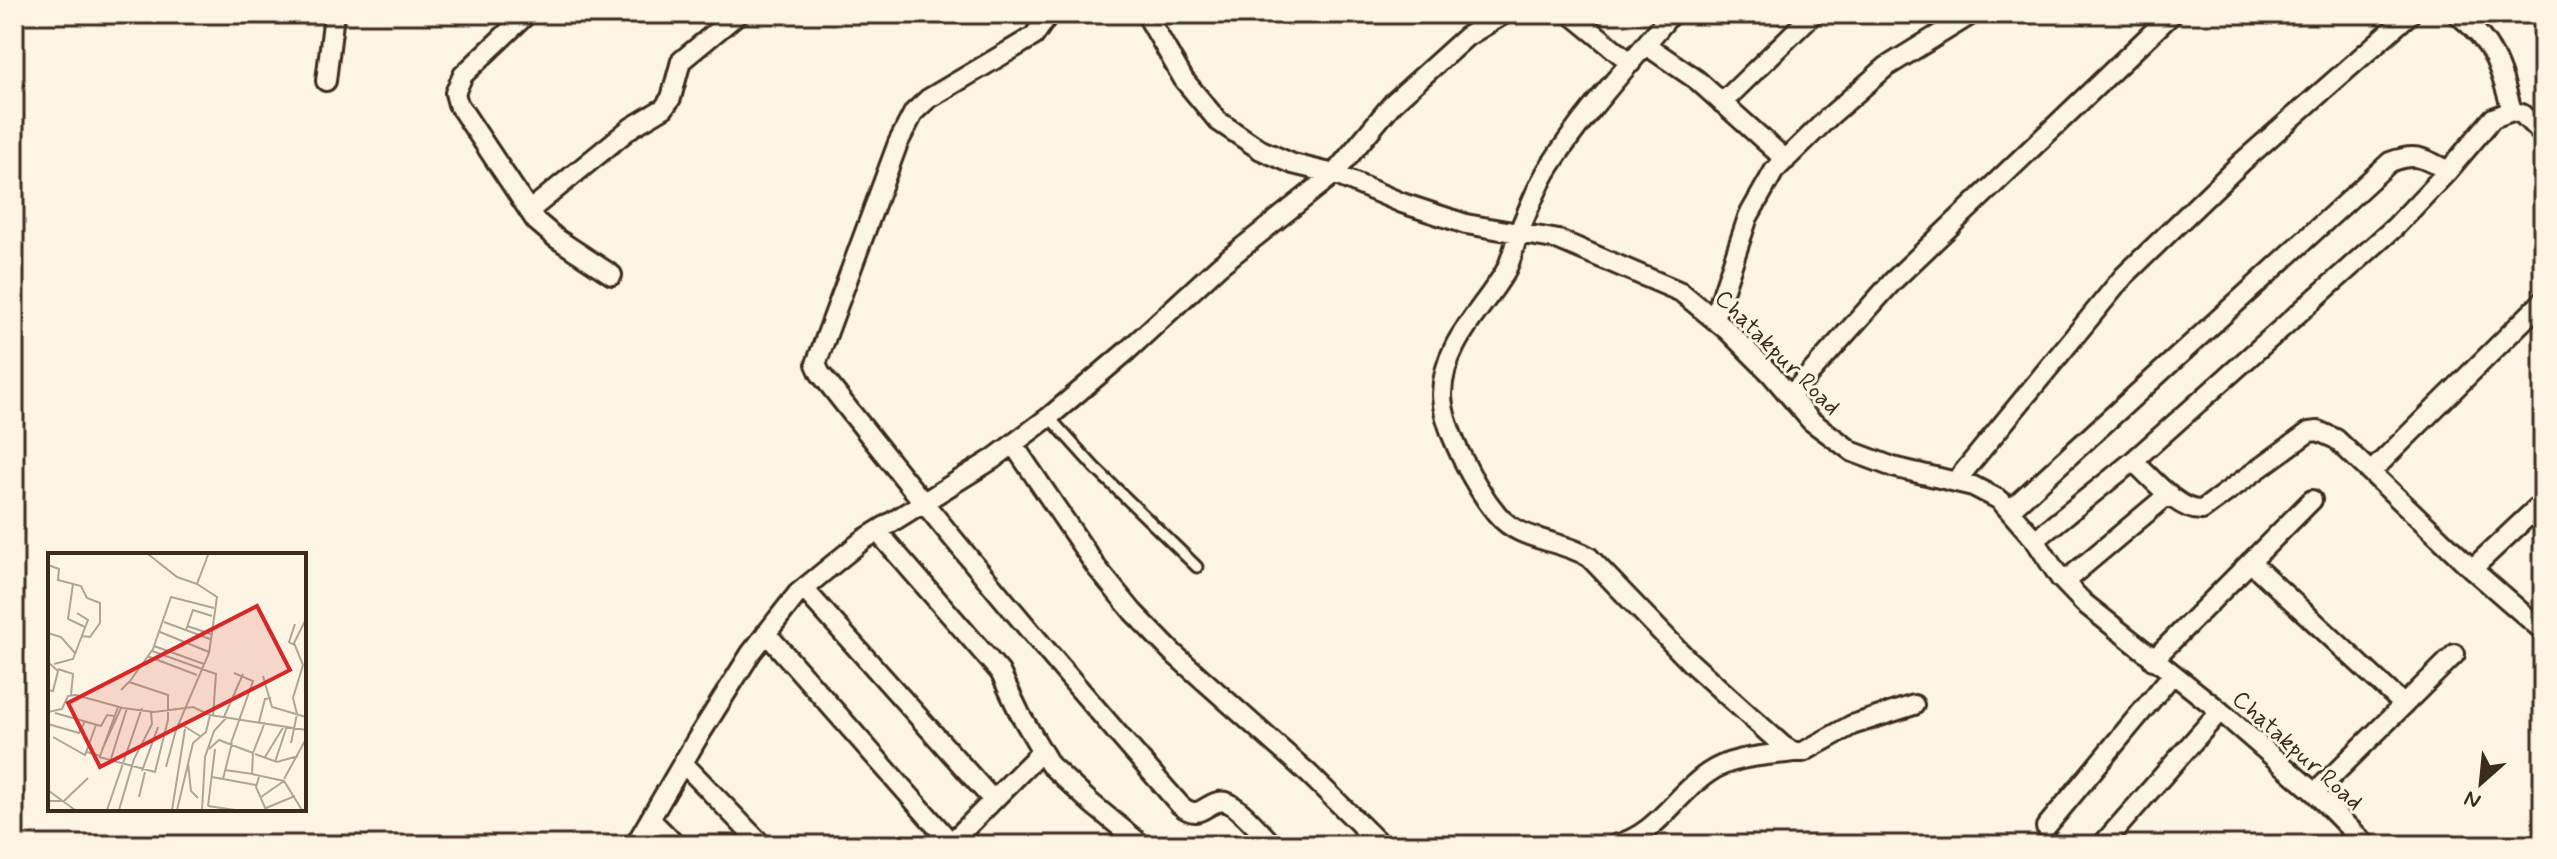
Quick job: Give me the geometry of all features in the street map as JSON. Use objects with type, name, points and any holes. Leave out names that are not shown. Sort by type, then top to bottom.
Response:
[{"type":"street","points":[[326,81],[334,14]]},
{"type":"street","points":[[527,14],[463,75],[455,93],[458,104],[536,221],[612,275]]},
{"type":"street","points":[[529,211],[632,127],[664,108],[671,98],[681,61],[738,14]]},
{"type":"street","points":[[1049,14],[1034,36],[928,99],[914,112],[898,143],[816,364],[921,503],[1049,656],[1180,805],[1194,813],[1218,802],[1228,803],[1273,845]]},
{"type":"street","name":"Chatakpur Road","points":[[1146,14],[1184,80],[1218,121],[1261,150],[1466,224],[1559,240],[1681,292],[1714,319],[1811,421],[1853,452],[1893,467],[1956,481],[1987,492],[2010,510],[2064,582],[2153,660],[2220,711],[2315,793],[2366,845]]},
{"type":"street","points":[[635,845],[766,633],[804,589],[877,531],[1013,444],[1049,417],[1127,351],[1219,266],[1334,174],[1393,103],[1474,22],[1504,14]]},
{"type":"street","points":[[1571,14],[1631,63]]},
{"type":"street","points":[[1671,14],[1550,167],[1518,233],[1507,269],[1461,333],[1447,364],[1442,392],[1444,417],[1461,457],[1497,515],[1515,529],[1576,548],[1589,557],[1690,662],[1793,752]]},
{"type":"street","points":[[1722,103],[1813,14]]},
{"type":"street","points":[[1714,319],[1748,217],[1760,192],[1786,160],[1886,67],[1972,14]]},
{"type":"street","points":[[1790,396],[1893,281],[2172,14]]},
{"type":"street","points":[[1956,481],[2124,276],[2242,162],[2410,14]]},
{"type":"street","points":[[2468,17],[2500,66],[2512,111]]},
{"type":"street","points":[[1646,45],[1679,66],[1786,160]]},
{"type":"street","points":[[2035,540],[2133,461],[2395,227],[2493,118],[2512,111],[2522,114],[2543,135]]},
{"type":"street","points":[[2010,510],[2390,162],[2409,155],[2422,157],[2448,171]]},
{"type":"street","points":[[2372,471],[2543,301]]},
{"type":"street","points":[[2133,461],[2181,505],[2193,511],[2202,510],[2309,432],[2318,431],[2336,439],[2472,569],[2543,631]]},
{"type":"street","points":[[1013,444],[1097,568],[1133,612],[1173,653],[1309,774],[1381,845]]},
{"type":"street","points":[[2064,582],[2169,494]]},
{"type":"street","points":[[2153,660],[2312,500]]},
{"type":"street","points":[[2472,569],[2543,502]]},
{"type":"street","points":[[877,531],[1000,672],[1050,765],[1142,845]]},
{"type":"street","points":[[2250,562],[2404,705]]},
{"type":"street","points":[[804,589],[992,799]]},
{"type":"street","points":[[766,633],[952,844],[992,799],[1041,752]]},
{"type":"street","points":[[2315,793],[2455,654]]},
{"type":"street","points":[[2046,827],[2172,675]]},
{"type":"street","points":[[1615,845],[1641,836],[1697,781],[1726,763],[1803,752],[1852,725],[1914,705]]},
{"type":"street","points":[[2102,845],[2220,711]]},
{"type":"street","points":[[683,763],[762,845]]},
{"type":"street","points":[[650,819],[676,845]]},
{"type":"lane","points":[[1049,417],[1095,468],[1197,567]]}]
